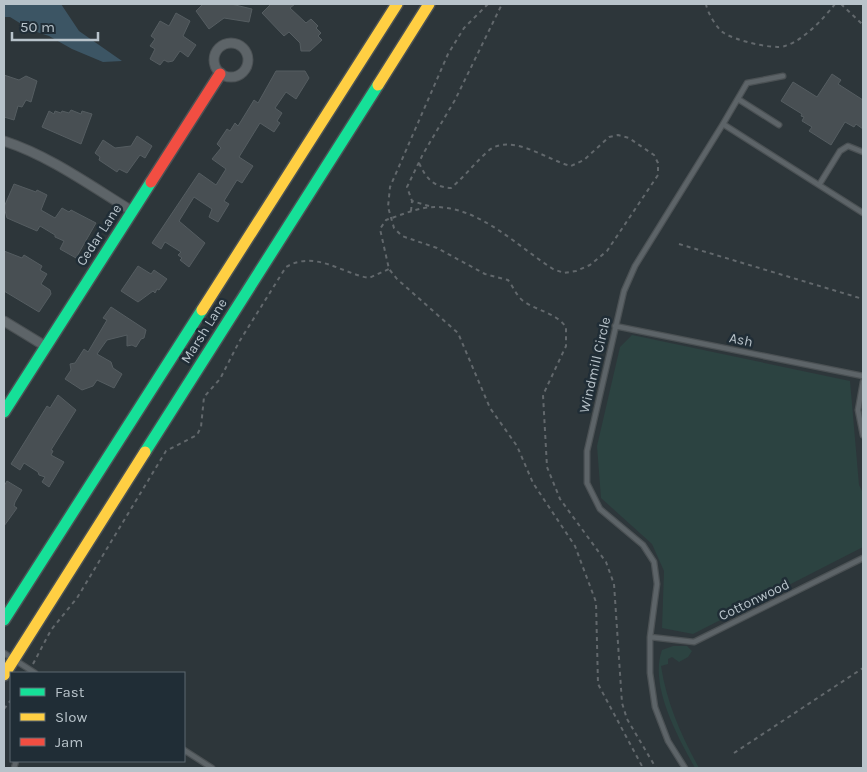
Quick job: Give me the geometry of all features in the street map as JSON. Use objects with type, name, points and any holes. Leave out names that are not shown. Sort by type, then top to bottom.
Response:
[{"type":"main road","name":"Marsh Lane","points":[[4,620],[397,4]]},
{"type":"main road","name":"Marsh Lane","points":[[4,675],[9,656],[429,4]]},
{"type":"main road","name":"Cedar Lane","points":[[4,412],[220,74]]},
{"type":"street","points":[[4,141],[58,166],[132,211]]},
{"type":"street","points":[[4,321],[45,346]]},
{"type":"lane","name":"Windmill Circle","points":[[685,768],[668,741],[655,707],[650,674],[650,637],[657,584],[654,562],[643,545],[600,510],[587,483],[587,451],[624,291],[635,266],[747,83],[783,76]]},
{"type":"lane","points":[[738,99],[779,125]]},
{"type":"lane","points":[[722,124],[863,213]]},
{"type":"lane","points":[[819,185],[840,151],[848,146],[863,152]]},
{"type":"lane","name":"Ash","points":[[615,326],[863,376]]},
{"type":"lane","points":[[863,382],[858,410],[863,435]]},
{"type":"lane","name":"Cottonwood","points":[[650,637],[694,642],[863,558]]},
{"type":"lane","points":[[9,656],[34,672]]},
{"type":"lane","points":[[185,751],[212,768]]},
{"type":"path","points":[[488,4],[464,28],[448,54],[390,187],[388,207],[394,228],[402,236],[437,248],[486,274],[508,280],[518,296],[524,301],[554,316],[566,327],[566,346],[543,395],[546,467],[560,499],[606,562],[611,572],[614,584],[622,703],[628,719],[656,768]]},
{"type":"path","points":[[411,212],[412,201],[407,187],[455,100],[502,4]]},
{"type":"path","points":[[706,4],[706,9],[723,33],[752,43],[784,46],[816,26],[835,4]]},
{"type":"path","points":[[841,4],[863,25]]},
{"type":"path","points":[[412,201],[425,206],[459,210],[486,223],[553,269],[564,273],[576,271],[590,265],[607,251],[652,187],[658,175],[658,163],[654,155],[629,138],[618,135],[609,137],[584,160],[571,166],[534,151],[503,144],[488,151],[469,173],[451,188],[440,187],[431,182],[425,176],[419,163]]},
{"type":"path","points":[[434,206],[391,218],[382,223],[380,229],[390,268],[397,279],[458,333],[490,408],[517,446],[533,483],[575,546],[596,602],[598,684],[643,768]]},
{"type":"path","points":[[679,244],[863,299]]},
{"type":"path","points":[[29,669],[51,630],[82,590],[166,450],[175,444],[192,439],[199,431],[204,397],[220,379],[239,342],[286,267],[293,263],[313,261],[325,263],[359,276],[370,278],[390,268]]},
{"type":"path","points":[[734,752],[863,668]]},
{"type":"green space","points":[[632,335],[850,381],[859,485],[863,493],[863,547],[693,634],[662,628],[664,571],[652,544],[601,498],[597,446],[620,347]]},
{"type":"green space","points":[[673,646],[687,646],[692,651],[688,657],[679,662],[672,657],[668,659],[668,664],[661,666],[667,693],[676,719],[699,768],[695,768],[681,742],[662,695],[659,664],[662,650]]},
{"type":"water","points":[[4,4],[61,4],[79,31],[122,61],[103,62],[72,49],[49,36],[31,30],[10,17],[4,17]]},
{"type":"building","points":[[203,4],[231,4],[252,9],[249,22],[224,18],[209,29],[196,11]]},
{"type":"building","points":[[271,4],[295,4],[290,8],[306,23],[311,19],[318,26],[316,28],[321,33],[318,36],[322,40],[310,51],[301,51],[300,43],[289,32],[284,36],[262,13]]},
{"type":"building","points":[[176,13],[190,21],[183,36],[196,45],[188,57],[180,51],[173,61],[168,62],[164,60],[160,65],[150,59],[155,49],[150,46],[155,39],[151,36],[160,21],[169,26]]},
{"type":"building","points":[[276,71],[305,71],[309,78],[296,99],[286,92],[275,108],[282,113],[277,121],[280,123],[274,132],[260,123],[239,157],[253,166],[242,183],[237,180],[224,201],[229,204],[218,222],[209,217],[212,209],[194,197],[179,221],[205,243],[189,267],[180,260],[182,258],[178,255],[181,252],[165,242],[161,249],[152,243],[199,173],[216,185],[226,169],[212,159],[221,148],[217,144],[227,129],[230,131],[235,123],[238,126],[254,100],[258,103]]},
{"type":"building","points":[[832,74],[841,80],[838,84],[863,100],[863,129],[856,124],[854,127],[845,122],[831,145],[809,131],[812,127],[802,121],[804,117],[801,116],[802,114],[781,101],[793,82],[817,97]]},
{"type":"building","points":[[4,75],[19,80],[26,76],[37,81],[31,102],[26,100],[22,107],[18,106],[14,120],[4,117]]},
{"type":"building","points":[[71,110],[81,114],[82,111],[92,114],[81,144],[42,127],[49,111],[54,114],[55,111],[69,113]]},
{"type":"building","points":[[137,136],[152,146],[145,158],[140,155],[127,173],[119,169],[117,172],[99,160],[100,157],[95,153],[103,140],[115,148],[131,146]]},
{"type":"building","points":[[14,184],[36,192],[37,190],[47,195],[41,210],[55,218],[62,208],[69,212],[71,210],[96,223],[76,258],[60,249],[64,241],[40,226],[37,231],[7,218],[4,207]]},
{"type":"building","points":[[4,251],[22,258],[24,255],[42,266],[40,270],[47,274],[41,284],[50,290],[51,294],[39,312],[4,291]]},
{"type":"building","points":[[138,266],[151,274],[154,270],[167,279],[159,290],[157,289],[155,293],[153,291],[138,302],[121,291]]},
{"type":"building","points":[[111,307],[146,330],[144,338],[141,339],[136,347],[132,345],[127,346],[127,335],[107,340],[97,354],[111,362],[113,368],[122,374],[114,388],[97,380],[93,386],[82,390],[65,379],[71,370],[70,364],[75,363],[84,349],[88,352],[107,320],[103,318]]},
{"type":"building","points":[[58,395],[76,410],[51,450],[53,451],[51,455],[64,462],[49,487],[42,482],[45,477],[39,475],[38,472],[24,463],[20,470],[11,464],[47,406],[50,408]]},
{"type":"building","points":[[7,481],[22,490],[15,502],[14,506],[17,508],[4,526],[4,486]]},
{"type":"traffic: fast","points":[[145,452],[378,85]]},
{"type":"traffic: fast","points":[[4,412],[151,182]]},
{"type":"traffic: fast","points":[[4,620],[202,310]]},
{"type":"traffic: slow","points":[[202,310],[397,4]]},
{"type":"traffic: slow","points":[[378,85],[429,4]]},
{"type":"traffic: slow","points":[[4,675],[145,452]]},
{"type":"traffic: jam","points":[[151,182],[220,74]]}]
